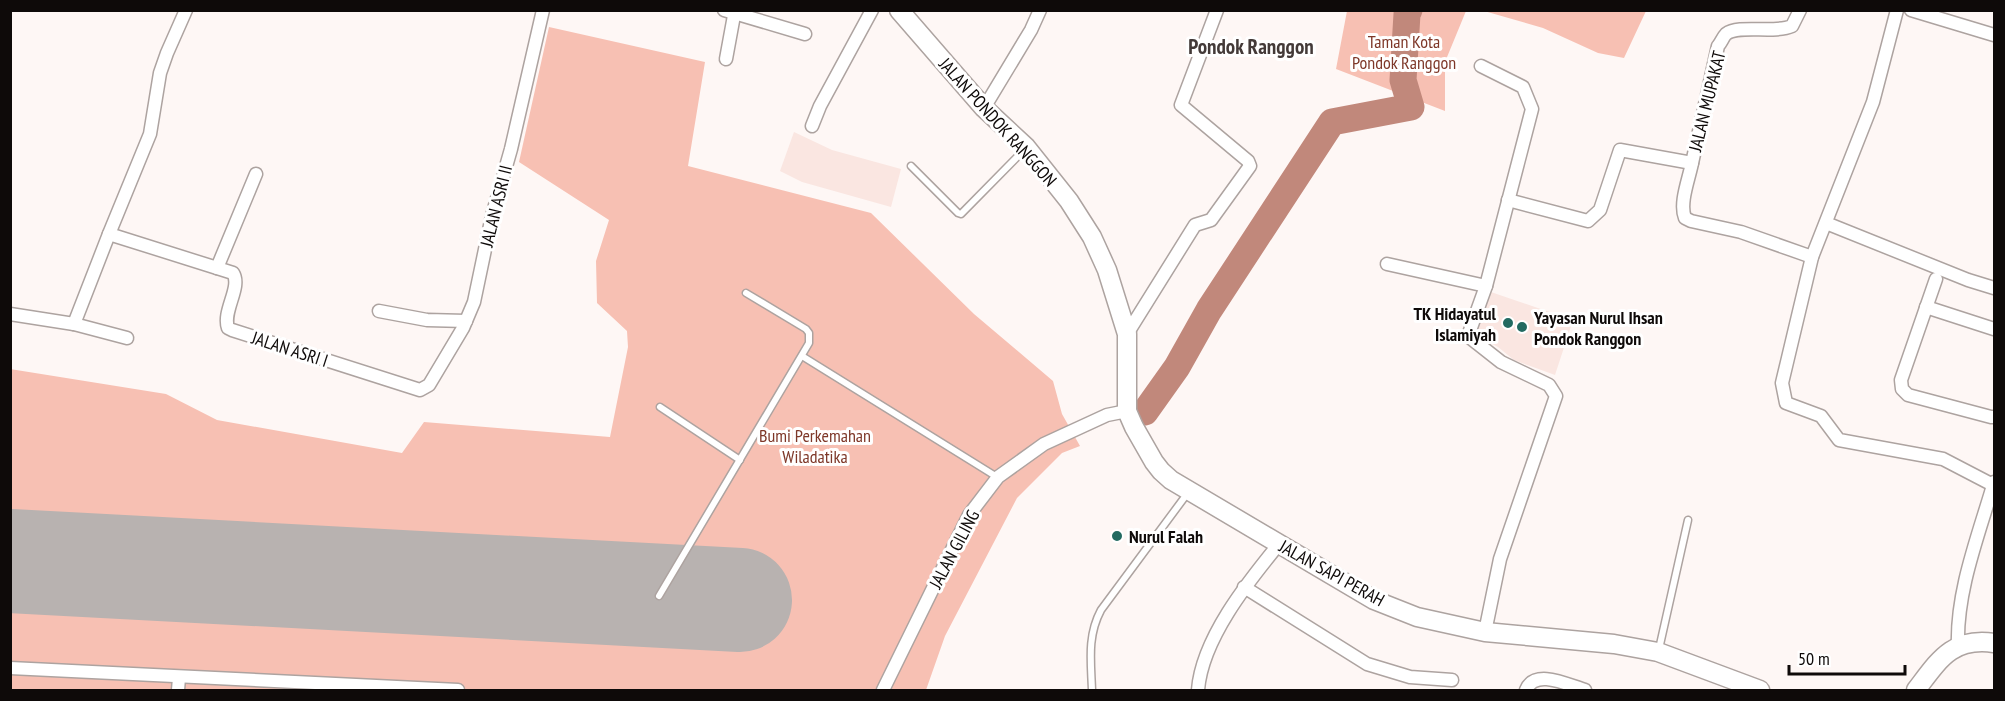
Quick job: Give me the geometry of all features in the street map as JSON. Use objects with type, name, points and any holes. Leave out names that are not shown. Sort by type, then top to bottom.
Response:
[{"type":"street","points":[[74,324],[150,134],[160,73],[166,53],[186,10]]},
{"type":"street","name":"JALAN ASRI II","points":[[423,390],[429,385],[466,321],[474,302],[492,216],[511,149],[543,10]]},
{"type":"street","points":[[812,126],[820,106],[872,10]]},
{"type":"street","name":"JALAN PONDOK RANGGON","points":[[899,10],[984,108],[1026,147],[1069,201],[1092,237],[1107,270],[1127,334],[1127,411]]},
{"type":"street","points":[[984,108],[1031,30],[1040,10]]},
{"type":"street","name":"JALAN MUPAKAT","points":[[1508,200],[1588,221],[1600,210],[1620,150],[1692,163],[1718,46],[1727,34],[1738,30],[1782,30],[1792,26],[1800,10]]},
{"type":"street","points":[[1897,10],[1873,102],[1812,257],[1782,383],[1786,403],[1821,416],[1839,440],[1943,459],[1994,484],[1961,596],[1957,627],[1958,646]]},
{"type":"street","points":[[1127,334],[1195,225],[1211,220],[1250,166],[1248,161],[1181,105],[1216,11]]},
{"type":"street","points":[[726,59],[730,12],[805,34]]},
{"type":"street","points":[[1920,12],[1995,35]]},
{"type":"street","points":[[1481,66],[1523,87],[1532,109],[1486,286],[1468,336],[1501,362],[1549,385],[1556,396],[1500,559],[1485,632]]},
{"type":"street","points":[[1692,163],[1683,205],[1685,218],[1741,232],[1812,257]]},
{"type":"street","points":[[217,268],[256,174]]},
{"type":"street","points":[[1826,223],[1968,280],[1995,288]]},
{"type":"street","name":"JALAN ASRI I","points":[[109,234],[233,273],[236,277],[226,318],[228,328],[232,330],[423,390]]},
{"type":"street","points":[[1387,264],[1486,286]]},
{"type":"street","points":[[1936,279],[1901,380],[1902,389],[1908,395],[1995,417]]},
{"type":"street","points":[[1926,307],[1995,329]]},
{"type":"street","points":[[379,311],[412,319],[466,321]]},
{"type":"street","points":[[10,314],[74,324],[127,338]]},
{"type":"street","name":"JALAN SAPI PERAH","points":[[1127,411],[1161,471],[1189,492],[1374,600],[1417,617],[1485,632],[1614,644],[1658,652],[1760,690]]},
{"type":"street","name":"JALAN GILING","points":[[883,690],[969,515],[998,477],[1044,444],[1107,416],[1127,411]]},
{"type":"street","points":[[1198,690],[1199,673],[1212,642],[1244,587],[1279,544]]},
{"type":"street","points":[[1244,587],[1367,664],[1410,677],[1452,680]]},
{"type":"street","points":[[1916,690],[1940,658],[1958,646],[1972,642],[1995,643]]},
{"type":"street","points":[[10,668],[179,684],[458,690]]},
{"type":"street","points":[[1526,690],[1526,687],[1534,680],[1551,679],[1585,690]]},
{"type":"lane","points":[[911,166],[961,214],[1026,147]]},
{"type":"lane","points":[[659,596],[809,344],[809,333],[806,329],[746,293]]},
{"type":"lane","points":[[802,356],[998,477]]},
{"type":"lane","points":[[660,407],[740,460]]},
{"type":"lane","points":[[1092,690],[1091,640],[1094,624],[1101,610],[1189,492]]},
{"type":"lane","points":[[1658,652],[1688,520]]},
{"type":"shaded area","points":[[794,132],[832,150],[901,169],[891,207],[802,182],[780,171]]},
{"type":"shaded area","name":"Yayasan Nurul Ihsan Pondok Ranggon","points":[[1488,291],[1573,320],[1555,375],[1514,360],[1498,347],[1471,333]]},
{"type":"green space","name":"Taman Kota Pondok Ranggon","points":[[1347,11],[1466,11],[1445,62],[1445,111],[1336,69]]},
{"type":"green space","name":"Taman Kota Pondok Ranggon","points":[[1484,11],[1646,11],[1624,58],[1598,53],[1543,28]]},
{"type":"green space","name":"Bumi Perkemahan Wiladatika","points":[[549,27],[705,62],[688,166],[871,213],[974,314],[1053,381],[1062,414],[1080,446],[1062,453],[1017,498],[945,636],[926,690],[11,690],[10,369],[166,394],[217,420],[402,453],[424,422],[610,437],[628,347],[627,331],[597,303],[596,261],[609,220],[519,162]]},
{"type":"waterway","points":[[1145,412],[1177,367],[1209,310],[1332,122],[1411,107],[1403,80],[1409,10]]},
{"type":"runway","points":[[10,561],[740,600]]},
{"type":"place","name":"TK Hidayatul Islamiyah","points":[[1508,323]]},
{"type":"place","name":"Yayasan Nurul Ihsan Pondok Ranggon","points":[[1522,327]]},
{"type":"place","name":"Nurul Falah","points":[[1117,536]]},
{"type":"district","name":"Pondok Ranggon","points":[[1251,46]]}]
